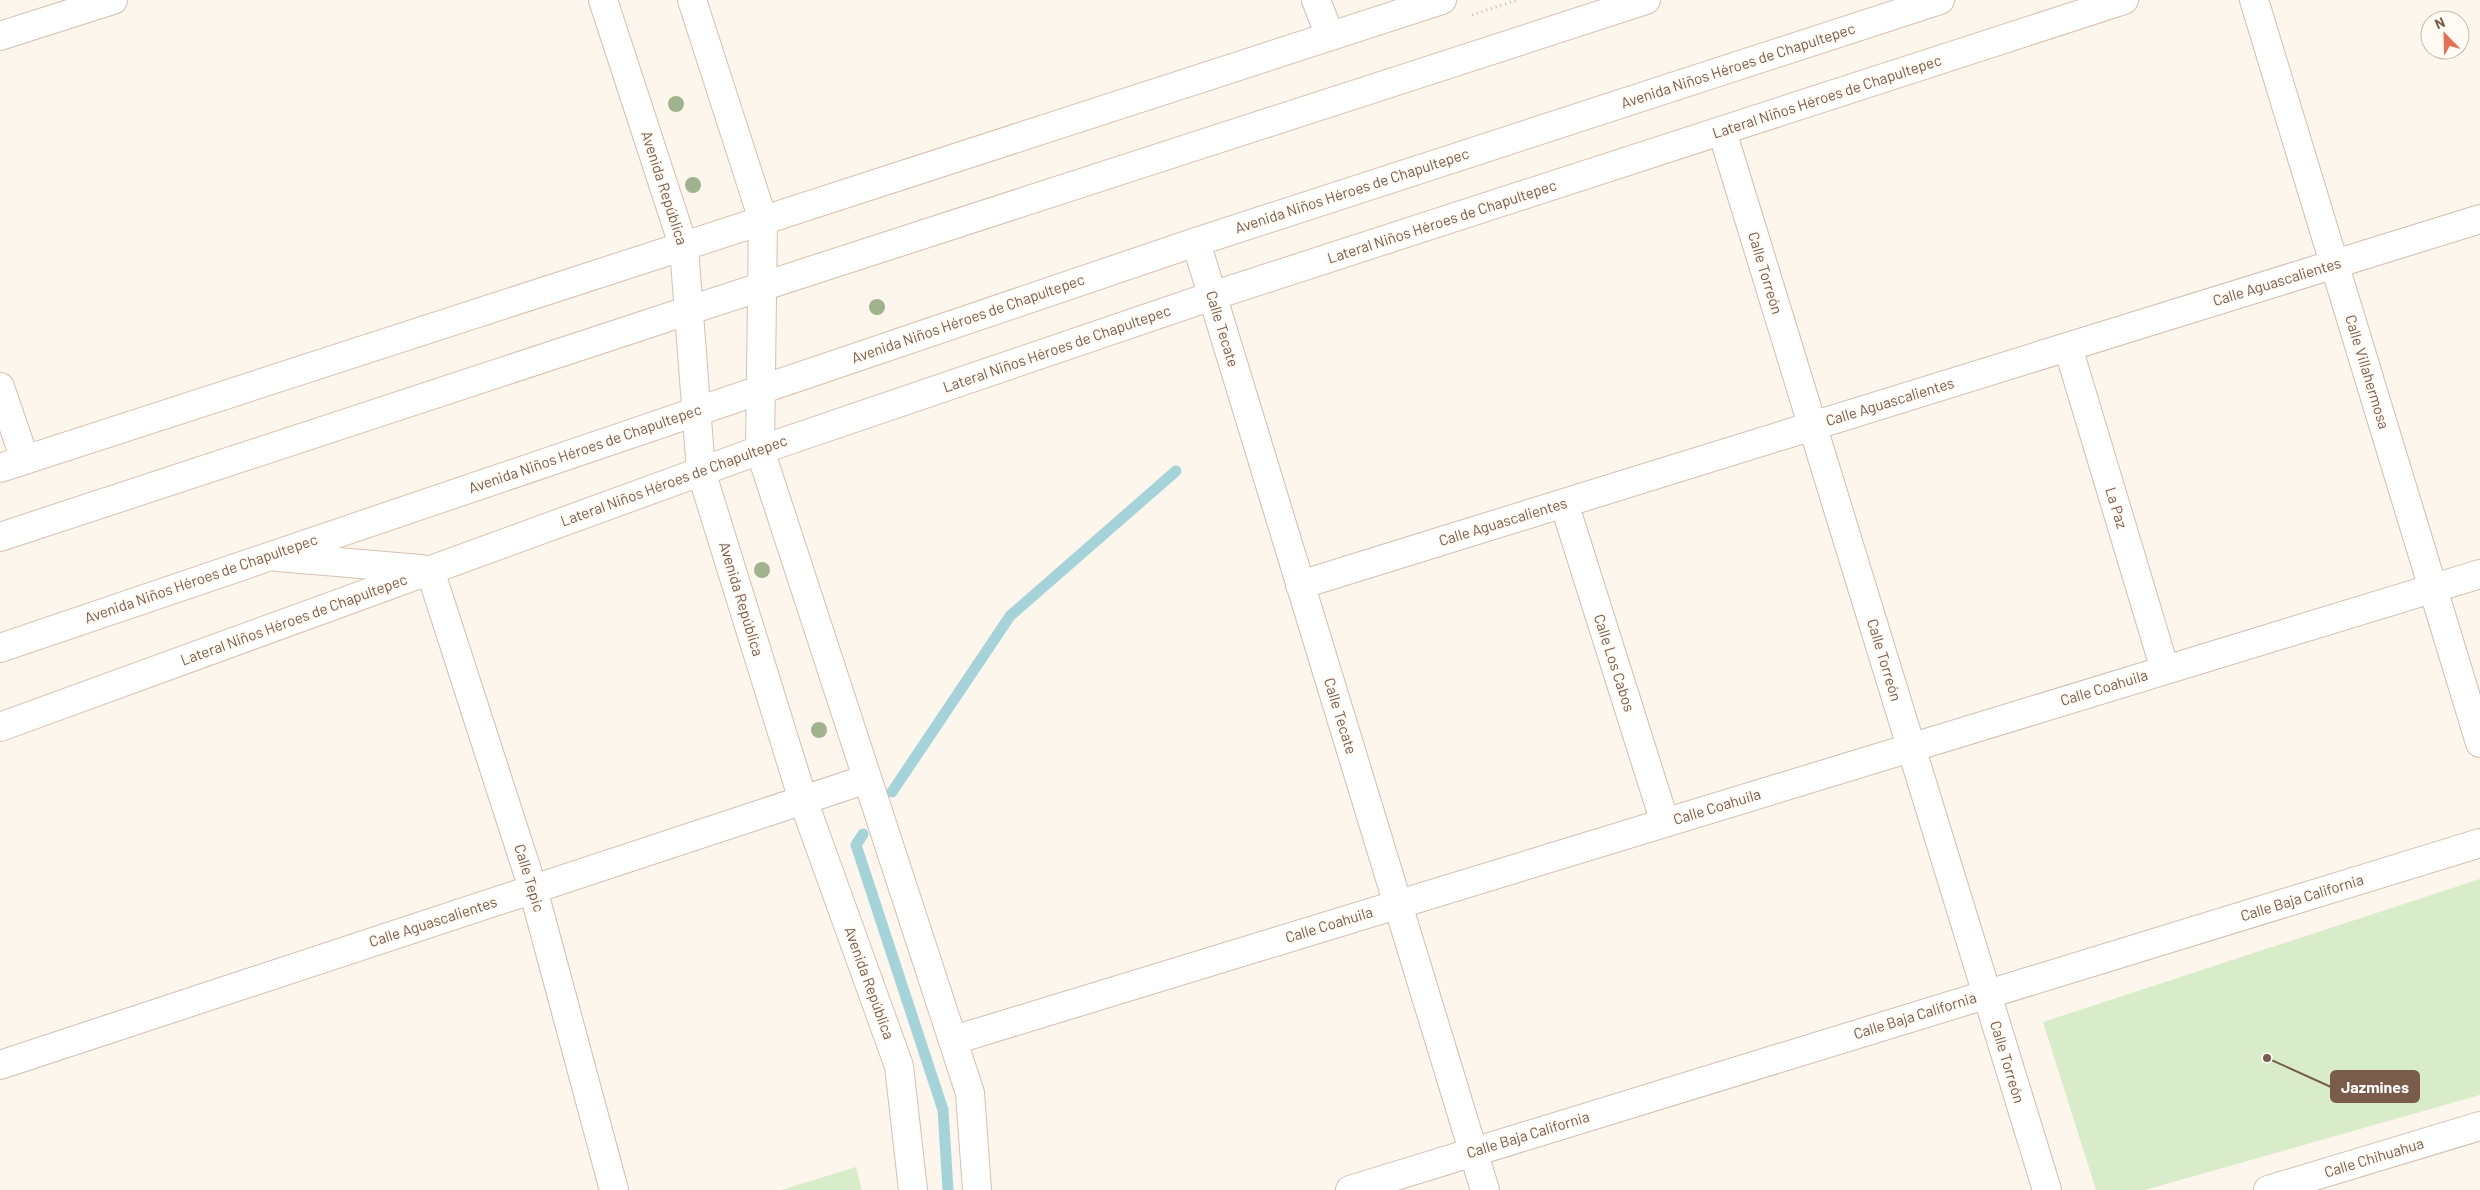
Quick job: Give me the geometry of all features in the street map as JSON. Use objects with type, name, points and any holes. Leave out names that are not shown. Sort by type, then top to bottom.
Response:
[{"type":"street","points":[[0,36],[113,0]]},
{"type":"street","name":"Avenida República","points":[[603,0],[684,248],[701,471],[803,800],[899,1066],[913,1190]]},
{"type":"street","points":[[692,0],[763,220],[760,450],[970,1093],[977,1190]]},
{"type":"street","points":[[1316,0],[1330,36]]},
{"type":"street","points":[[0,387],[13,464],[684,248],[763,220],[1442,0]]},
{"type":"street","points":[[0,537],[690,310],[1646,0]]},
{"type":"street","name":"Avenida Niños Héroes de Chapultepec","points":[[0,648],[1196,242],[1940,0]]},
{"type":"street","name":"Lateral Niños Héroes de Chapultepec","points":[[0,727],[760,450],[1212,296],[2124,0]]},
{"type":"street","name":"Calle Villahermosa","points":[[2254,0],[2480,743]]},
{"type":"street","name":"Calle Torreón","points":[[1722,131],[2046,1190]]},
{"type":"street","name":"Calle Aguascalientes","points":[[1300,585],[2480,219]]},
{"type":"street","name":"Calle Tecate","points":[[1196,242],[1485,1190]]},
{"type":"street","name":"La Paz","points":[[2068,347],[2165,670]]},
{"type":"street","name":"Calle Los Cabos","points":[[1564,503],[1665,822]]},
{"type":"street","points":[[268,556],[430,570]]},
{"type":"street","name":"Calle Tepic","points":[[430,570],[533,889],[614,1190]]},
{"type":"street","name":"Calle Coahuila","points":[[954,1040],[2480,574]]},
{"type":"street","name":"Calle Aguascalientes","points":[[0,1064],[866,779]]},
{"type":"street","name":"Calle Baja California","points":[[1350,1190],[2480,843]]},
{"type":"street","name":"Calle Chihuahua","points":[[2268,1190],[2480,1126]]},
{"type":"green space","points":[[2480,879],[2480,1095],[2145,1190],[2096,1190],[2043,1022]]},
{"type":"green space","points":[[856,1167],[862,1190],[781,1190]]},
{"type":"waterway","points":[[892,792],[1010,616],[1176,471]]},
{"type":"waterway","points":[[863,834],[856,845],[943,1110],[948,1190]]},
{"type":"place","name":"Jazmines","points":[[2267,1058]]}]
